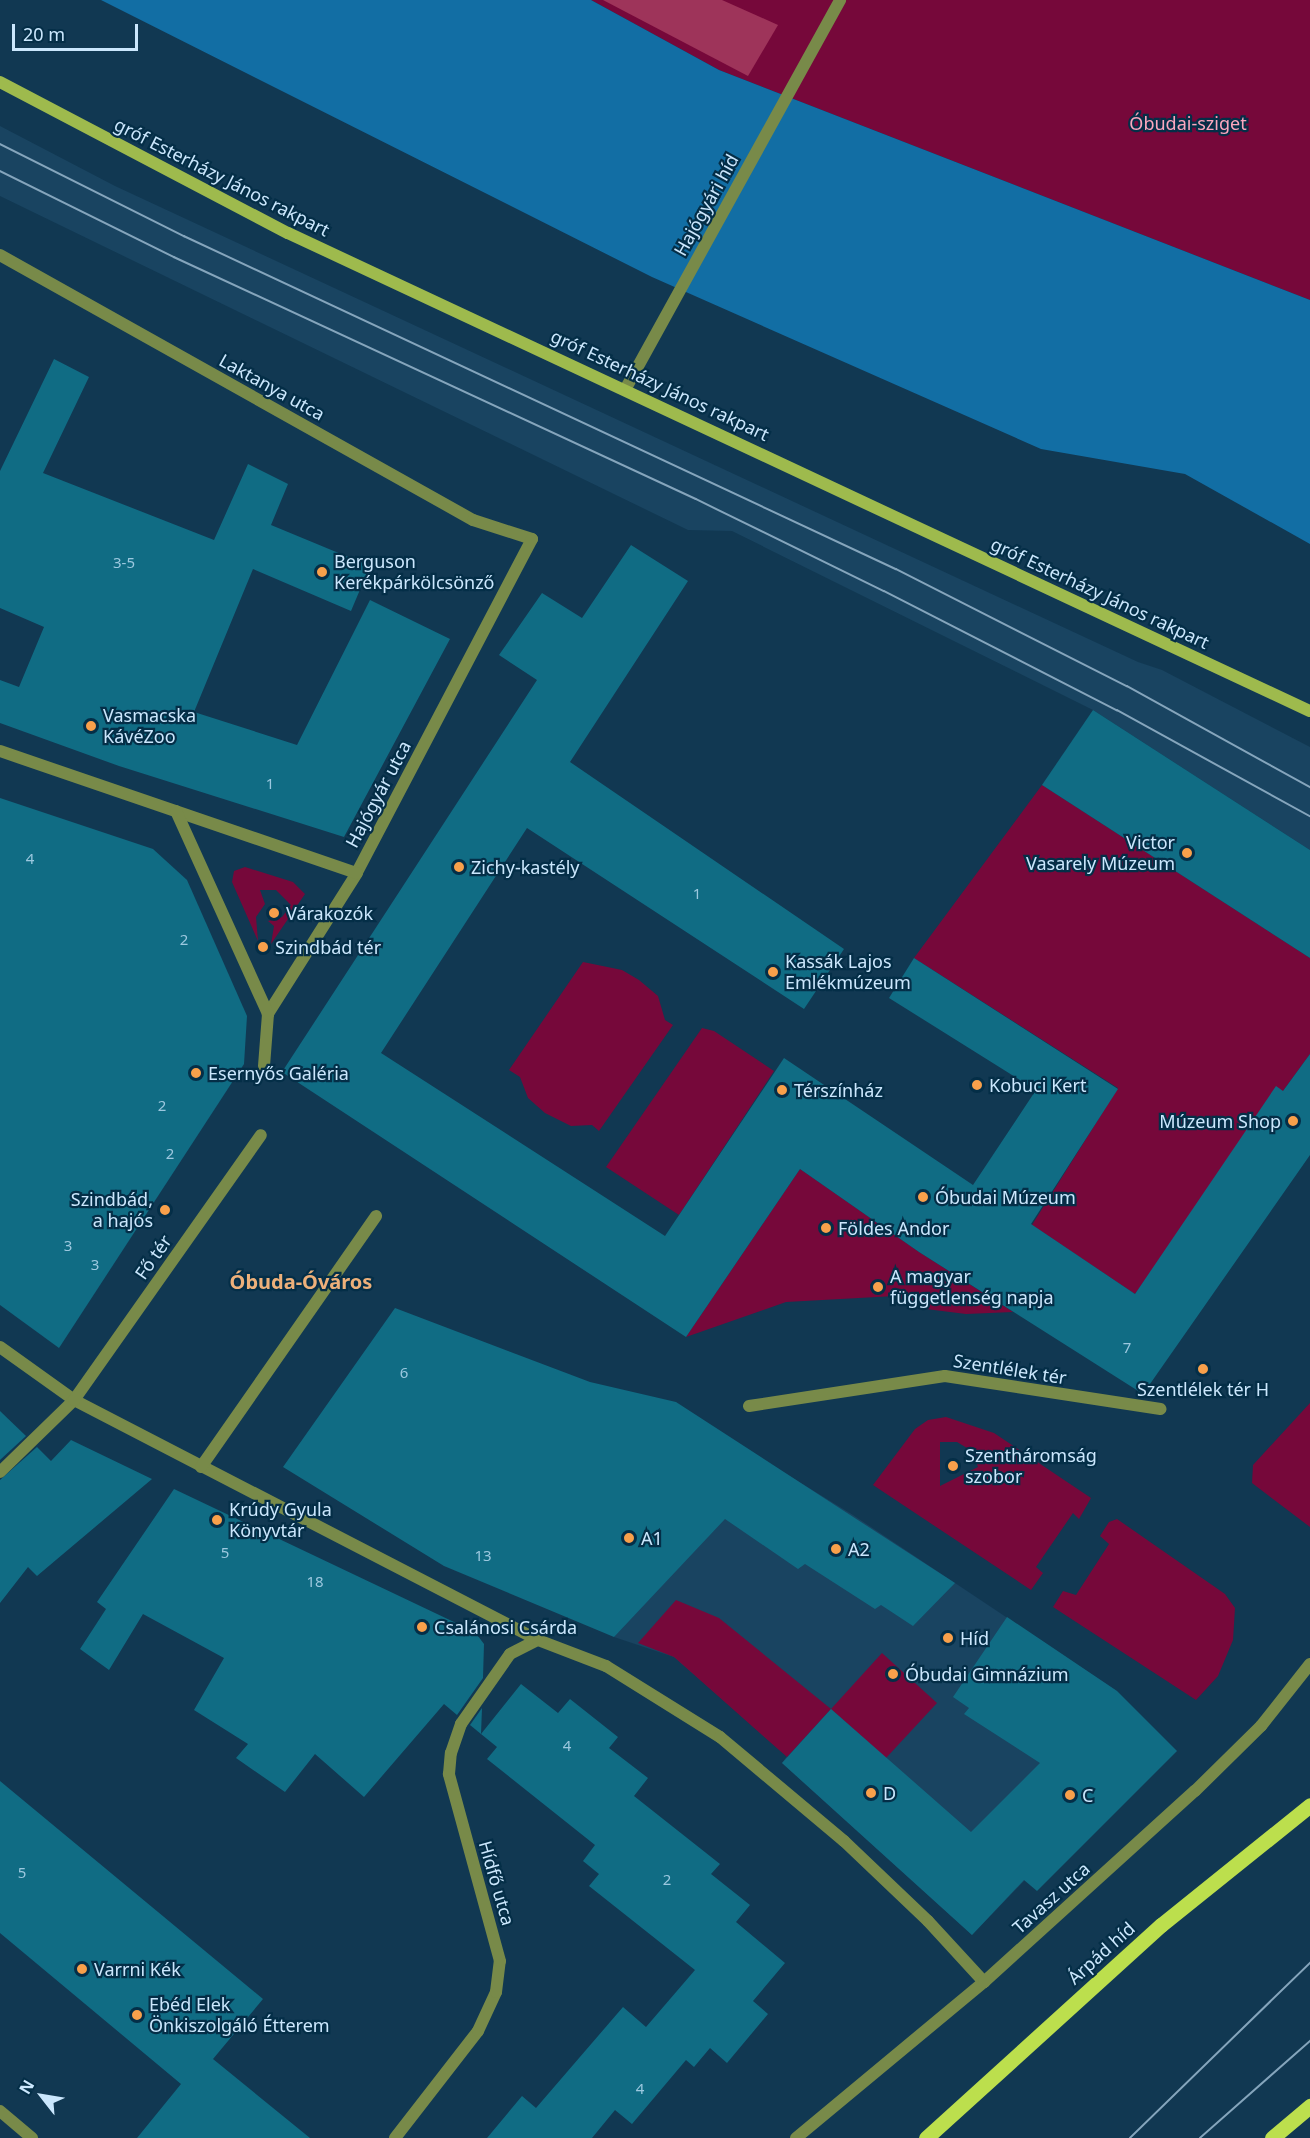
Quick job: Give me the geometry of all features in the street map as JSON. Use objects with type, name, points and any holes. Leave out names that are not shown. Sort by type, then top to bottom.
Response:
[{"type":"main road","name":"gróf Esterházy János rakpart","points":[[0,82],[264,221],[626,388],[1310,711]]},
{"type":"main road","name":"Árpád híd","points":[[926,2138],[1161,1925],[1310,1805]]},
{"type":"main road","points":[[1272,2138],[1310,2106]]},
{"type":"street","name":"Hajógyári híd","points":[[626,388],[840,0]]},
{"type":"street","name":"Laktanya utca","points":[[0,255],[473,520],[532,539]]},
{"type":"street","name":"Hajógyár utca","points":[[264,1066],[268,1014],[357,873],[532,539]]},
{"type":"street","points":[[0,751],[357,873]]},
{"type":"street","points":[[176,811],[268,1014]]},
{"type":"street","name":"Fő tér","points":[[0,1472],[74,1400],[261,1135]]},
{"type":"street","points":[[201,1467],[376,1216]]},
{"type":"street","points":[[0,1347],[38,1377],[74,1400],[538,1640],[606,1666],[720,1737],[844,1841],[928,1921],[984,1982]]},
{"type":"street","name":"Szentlélek tér","points":[[749,1406],[945,1376],[1160,1409]]},
{"type":"street","name":"Hídfő utca","points":[[395,2138],[478,2031],[496,1992],[500,1961],[450,1774],[452,1754],[461,1724],[510,1654],[538,1640]]},
{"type":"street","name":"Tavasz utca","points":[[796,2138],[984,1982],[1195,1791],[1261,1726],[1310,1664]]},
{"type":"street","points":[[0,2111],[32,2138]]},
{"type":"shaded area","points":[[603,0],[722,0],[778,25],[748,76]]},
{"type":"shaded area","points":[[0,126],[115,186],[1138,662],[1162,670],[1310,747],[1310,850],[1093,710],[732,531],[688,530],[0,196]]},
{"type":"shaded area","name":"Óbudai Gimnázium","points":[[736,1443],[853,1515],[1117,1691],[1025,1880],[972,1935],[782,1763],[787,1756],[674,1657],[614,1637]]},
{"type":"green space","name":"Óbudai-sziget","points":[[591,0],[1310,0],[1310,300],[719,70]]},
{"type":"green space","points":[[1042,785],[1310,958],[1310,1054],[1135,1294],[1032,1225],[1118,1088],[914,958]]},
{"type":"green space","points":[[245,867],[293,882],[305,894],[271,944],[274,926],[268,921],[282,917],[291,905],[276,890],[260,890],[265,904],[256,917],[258,941],[232,882],[234,871]]},
{"type":"green space","points":[[583,962],[622,970],[639,980],[658,996],[665,1020],[673,1025],[599,1131],[592,1125],[571,1126],[545,1113],[528,1098],[520,1077],[509,1070]]},
{"type":"green space","points":[[702,1028],[714,1031],[774,1071],[679,1215],[606,1167]]},
{"type":"green space","points":[[800,1169],[919,1252],[1013,1312],[966,1314],[918,1308],[895,1296],[786,1302],[686,1337]]},
{"type":"green space","points":[[1310,1403],[1310,1527],[1252,1483],[1253,1465]]},
{"type":"green space","points":[[946,1417],[994,1433],[1091,1498],[1079,1519],[1073,1513],[1036,1567],[1043,1573],[1031,1590],[873,1485],[915,1429],[928,1420]],"holes":[[[940,1442],[957,1442],[972,1451],[978,1467],[940,1486]]]},
{"type":"green space","points":[[1117,1519],[1225,1594],[1235,1608],[1233,1640],[1218,1676],[1196,1700],[1053,1607],[1063,1591],[1076,1595],[1109,1544],[1100,1536],[1109,1522]]},
{"type":"green space","points":[[676,1600],[719,1618],[831,1709],[787,1757],[674,1657],[638,1643]]},
{"type":"green space","points":[[882,1653],[937,1703],[886,1758],[831,1709]]},
{"type":"water","points":[[101,0],[591,0],[719,70],[1310,300],[1310,544],[1185,474],[1041,449],[652,277]]},
{"type":"building","points":[[54,359],[89,377],[43,473],[214,540],[248,464],[288,484],[271,525],[370,566],[351,611],[253,569],[194,712],[297,745],[370,600],[450,639],[344,837],[119,766],[0,723],[0,680],[19,687],[44,627],[0,608],[0,471]]},
{"type":"building","name":"Zichy-kastély","points":[[631,545],[688,581],[570,762],[844,949],[804,1009],[527,828],[381,1053],[665,1236],[784,1058],[973,1185],[1036,1090],[889,998],[914,958],[1118,1089],[1031,1224],[1135,1294],[1276,1086],[1283,1091],[1310,1054],[1310,1155],[1143,1394],[919,1252],[800,1169],[686,1337],[282,1072],[537,680],[499,655],[542,593],[582,618]]},
{"type":"building","points":[[1093,710],[1310,850],[1310,958],[1042,785]]},
{"type":"building","points":[[0,798],[153,849],[187,880],[247,1016],[244,1064],[59,1348],[0,1305]]},
{"type":"building","points":[[395,1308],[590,1382],[676,1402],[955,1583],[913,1626],[881,1605],[875,1609],[805,1564],[798,1569],[725,1519],[614,1637],[444,1566],[283,1467]]},
{"type":"building","points":[[0,1411],[26,1436],[0,1460]]},
{"type":"building","points":[[71,1440],[152,1479],[37,1576],[28,1567],[0,1603],[0,1480],[37,1447],[51,1461]]},
{"type":"building","points":[[174,1489],[475,1632],[484,1644],[483,1678],[457,1715],[444,1704],[364,1797],[315,1754],[285,1792],[236,1758],[248,1744],[194,1710],[224,1658],[143,1614],[109,1670],[80,1649],[106,1609],[97,1602]]},
{"type":"building","points":[[1007,1617],[1117,1691],[1177,1751],[1037,1891],[1024,1880],[972,1935],[782,1763],[831,1709],[971,1832],[1040,1763],[964,1714],[969,1708],[953,1697]]},
{"type":"building","points":[[521,1684],[558,1713],[570,1699],[618,1737],[609,1748],[648,1778],[634,1796],[720,1864],[711,1874],[750,1905],[736,1922],[785,1963],[753,2001],[768,2014],[727,2063],[710,2048],[694,2067],[686,2060],[632,2124],[615,2110],[592,2138],[487,2138],[522,2096],[536,2108],[623,2007],[646,2027],[695,1970],[589,1886],[599,1874],[583,1861],[595,1845],[487,1759],[497,1747],[481,1734]]},
{"type":"building","points":[[482,1708],[481,1734],[470,1725]]},
{"type":"building","points":[[0,1781],[263,1999],[213,2059],[310,2138],[137,2138],[181,2084],[0,1933]]},
{"type":"tram line","points":[[0,144],[184,236],[896,569],[1127,686],[1310,787]]},
{"type":"tram line","points":[[0,171],[174,257],[696,499],[884,591],[1117,710],[1310,816]]},
{"type":"tram line","points":[[1130,2138],[1310,1963]]},
{"type":"tram line","points":[[1200,2138],[1310,2041]]},
{"type":"place","name":"Berguson Kerékpárkölcsönző","points":[[322,572]]},
{"type":"place","name":"Vasmacska KávéZoo","points":[[91,726]]},
{"type":"place","name":"Victor Vasarely Múzeum","points":[[1187,853]]},
{"type":"place","name":"Zichy-kastély","points":[[459,867]]},
{"type":"place","name":"Várakozók","points":[[274,913]]},
{"type":"place","name":"Szindbád tér","points":[[263,947]]},
{"type":"place","name":"Kassák Lajos Emlékmúzeum","points":[[773,972]]},
{"type":"place","name":"Esernyős Galéria","points":[[196,1073]]},
{"type":"place","name":"Kobuci Kert","points":[[977,1085]]},
{"type":"place","name":"Térszínház","points":[[782,1090]]},
{"type":"place","name":"Múzeum Shop","points":[[1293,1121]]},
{"type":"place","name":"Óbudai Múzeum","points":[[923,1197]]},
{"type":"place","name":"Szindbád, a hajós","points":[[165,1210]]},
{"type":"place","name":"Földes Andor","points":[[826,1228]]},
{"type":"place","name":"A magyar függetlenség napja","points":[[878,1287]]},
{"type":"place","name":"Szentlélek tér H","points":[[1203,1369]]},
{"type":"place","name":"Szentháromság szobor","points":[[953,1466]]},
{"type":"place","name":"Krúdy Gyula Könyvtár","points":[[217,1520]]},
{"type":"place","name":"A1","points":[[629,1538]]},
{"type":"place","name":"A2","points":[[836,1549]]},
{"type":"place","name":"Csalánosi Csárda","points":[[422,1627]]},
{"type":"place","name":"Híd","points":[[948,1638]]},
{"type":"place","name":"Óbudai Gimnázium","points":[[893,1674]]},
{"type":"place","name":"D","points":[[871,1793]]},
{"type":"place","name":"C","points":[[1070,1795]]},
{"type":"place","name":"Varrni Kék","points":[[82,1969]]},
{"type":"place","name":"Ebéd Elek Önkiszolgáló Étterem","points":[[137,2015]]},
{"type":"district","name":"Óbuda-Óváros","points":[[301,1281]]}]
